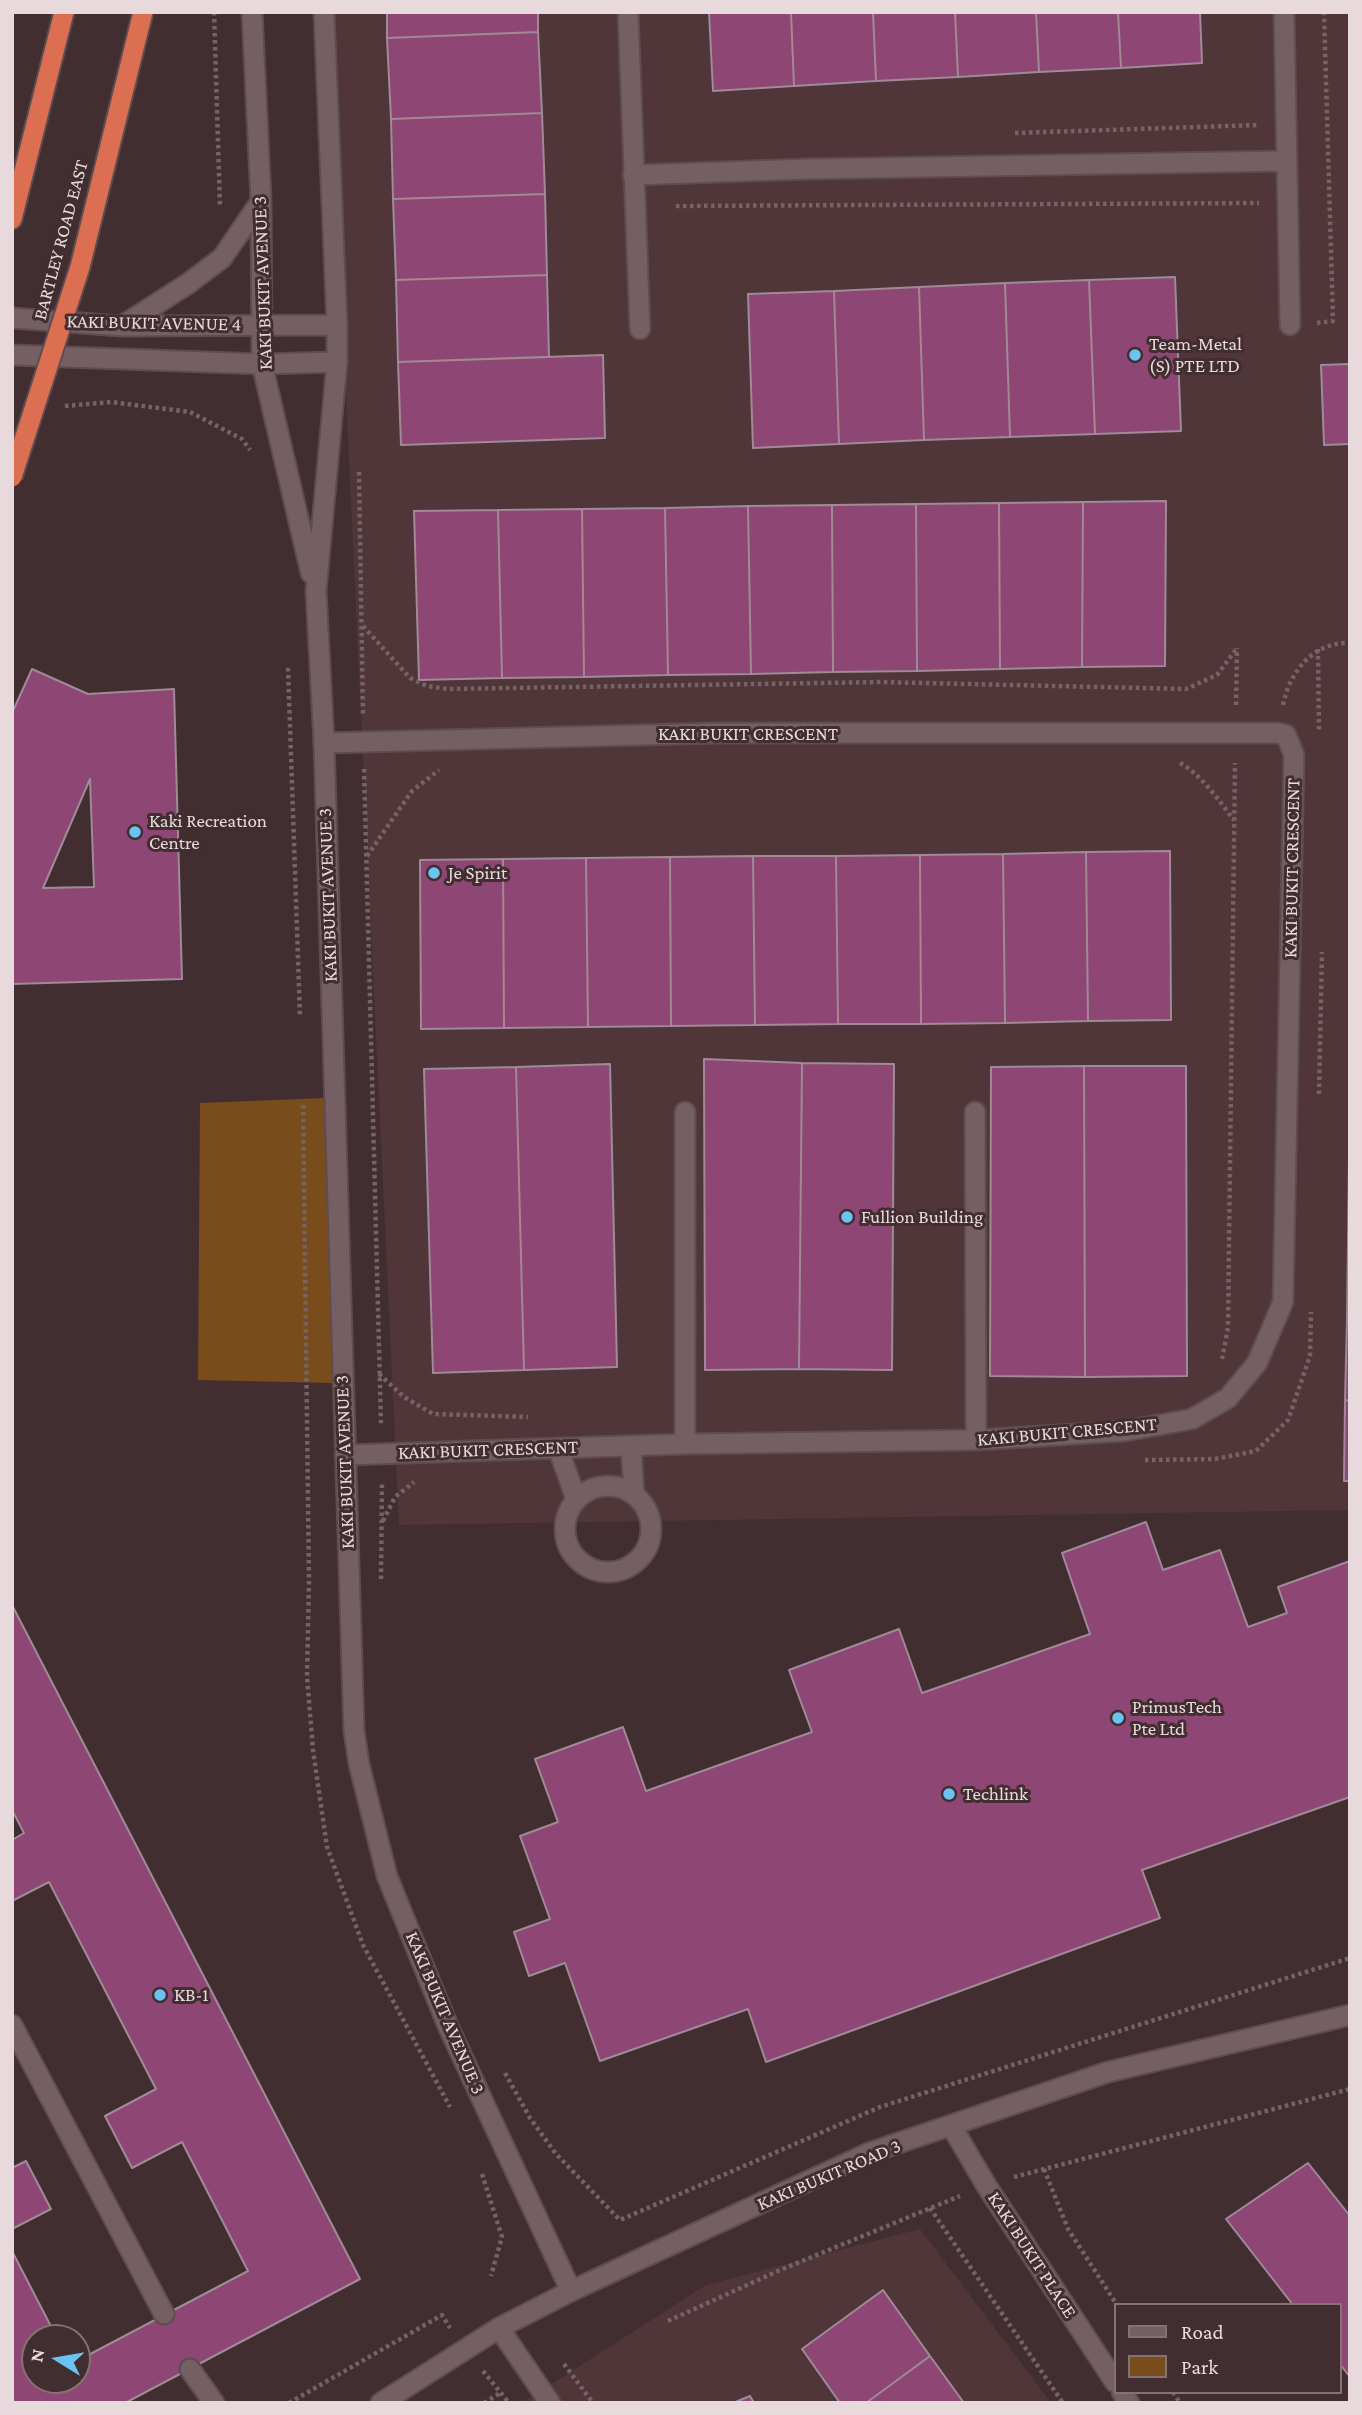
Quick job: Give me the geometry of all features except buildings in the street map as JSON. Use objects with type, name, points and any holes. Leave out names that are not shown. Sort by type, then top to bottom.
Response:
[{"type":"highway","points":[[12,219],[64,12]]},
{"type":"highway","name":"BARTLEY ROAD EAST","points":[[12,477],[80,267],[143,12]]},
{"type":"street","name":"KAKI BUKIT AVENUE 3","points":[[252,12],[261,200],[262,364],[316,591]]},
{"type":"street","name":"KAKI BUKIT AVENUE 3","points":[[324,12],[337,362],[316,591],[324,743],[354,1731],[359,1764],[387,1876],[448,2026],[571,2291]]},
{"type":"street","points":[[628,12],[639,329]]},
{"type":"street","points":[[1284,12],[1290,326]]},
{"type":"street","points":[[633,175],[808,169],[1286,161]]},
{"type":"street","points":[[121,326],[189,283],[222,258],[261,200]]},
{"type":"street","name":"KAKI BUKIT AVENUE 4","points":[[12,318],[121,326],[337,325]]},
{"type":"street","name":"KAKI BUKIT AVENUE 4","points":[[12,355],[262,364],[337,362]]},
{"type":"street","name":"KAKI BUKIT CRESCENT","points":[[324,743],[718,733],[1278,733],[1286,735],[1294,755],[1283,1302],[1257,1363],[1228,1398],[1192,1419],[1125,1431],[975,1440],[685,1444],[345,1455]]},
{"type":"street","points":[[685,1112],[685,1444]]},
{"type":"street","points":[[975,1112],[975,1440]]},
{"type":"street","points":[[631,1446],[634,1494]]},
{"type":"street","points":[[558,1448],[576,1499]]},
{"type":"street","points":[[615,1486],[634,1494],[649,1512],[651,1535],[642,1557],[623,1571],[600,1573],[579,1562],[566,1543],[565,1520],[576,1499],[594,1487],[615,1486]]},
{"type":"street","name":"KAKI BUKIT ROAD 3","points":[[381,2403],[499,2328],[571,2291],[869,2154],[1108,2072],[1350,2015]]},
{"type":"street","points":[[12,2025],[164,2314]]},
{"type":"street","name":"KAKI BUKIT PLACE","points":[[952,2127],[986,2185],[1114,2380]]},
{"type":"street","points":[[499,2328],[550,2403]]},
{"type":"street","points":[[190,2369],[214,2403]]},
{"type":"path","points":[[214,12],[220,208]]},
{"type":"path","points":[[1290,326],[1333,321],[1324,12]]},
{"type":"path","points":[[671,206],[1260,203]]},
{"type":"path","points":[[359,462],[366,857],[382,1453],[381,1588]]},
{"type":"path","points":[[362,624],[410,678],[427,686],[447,689],[881,682],[1186,689],[1217,675],[1237,648]]},
{"type":"path","points":[[1278,733],[1286,694],[1302,663],[1318,649],[1350,643]]},
{"type":"path","points":[[1318,649],[1319,742]]},
{"type":"path","points":[[1173,759],[1187,767],[1234,821]]},
{"type":"path","points":[[366,857],[412,791],[440,769]]},
{"type":"path","points":[[1319,1107],[1322,943]]},
{"type":"path","points":[[1133,1460],[1214,1459],[1256,1451],[1288,1419],[1310,1356],[1312,1301]]},
{"type":"path","points":[[383,1521],[395,1497],[416,1480]]},
{"type":"path","points":[[503,2069],[530,2118],[556,2154],[620,2220]]},
{"type":"path","points":[[1044,2169],[1068,2229],[1116,2303]]},
{"type":"path","points":[[930,2208],[1063,2403]]},
{"type":"path","points":[[289,2403],[442,2315]]},
{"type":"path","points":[[564,2364],[593,2403]]},
{"type":"path","points":[[484,2403],[502,2392]]},
{"type":"shaded area","points":[[328,12],[1350,12],[1350,1510],[399,1525]]},
{"type":"shaded area","points":[[920,2229],[1051,2403],[522,2403],[706,2285]]},
{"type":"green space","points":[[326,1098],[334,1383],[198,1380],[200,1103]]},
{"type":"place","name":"Team-Metal (S) PTE LTD","points":[[1135,355]]},
{"type":"place","name":"Kaki Recreation Centre","points":[[135,832]]},
{"type":"place","name":"Je Spirit","points":[[434,873]]},
{"type":"place","name":"Fullion Building","points":[[847,1217]]},
{"type":"place","name":"PrimusTech Pte Ltd","points":[[1118,1718]]},
{"type":"place","name":"Techlink","points":[[949,1794]]},
{"type":"place","name":"KB-1","points":[[160,1995]]}]
